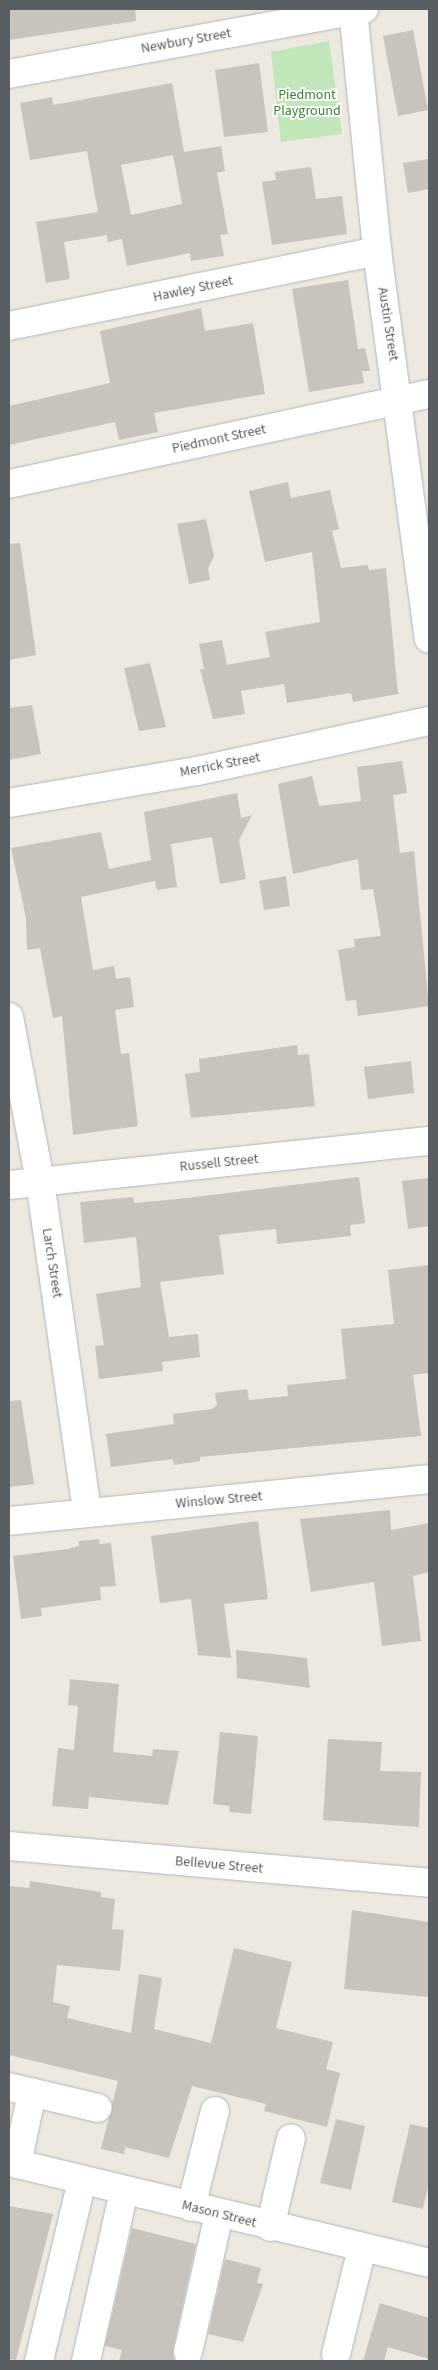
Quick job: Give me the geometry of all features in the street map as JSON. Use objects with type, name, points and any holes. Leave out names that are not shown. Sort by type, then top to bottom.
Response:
[{"type":"street","name":"Newbury Street","points":[[9,74],[357,9]]},
{"type":"street","name":"Austin Street","points":[[357,9],[377,251],[400,400],[429,639]]},
{"type":"street","name":"Hawley Street","points":[[9,326],[377,251]]},
{"type":"street","name":"Piedmont Street","points":[[9,484],[429,394]]},
{"type":"street","name":"Merrick Street","points":[[9,803],[197,771],[429,721]]},
{"type":"street","name":"Larch Street","points":[[9,1017],[40,1181],[87,1510]]},
{"type":"street","name":"Russell Street","points":[[9,1185],[429,1141]]},
{"type":"street","name":"Winslow Street","points":[[9,1521],[87,1510],[429,1479]]},
{"type":"street","name":"Bellevue Street","points":[[9,1846],[429,1883]]},
{"type":"street","points":[[13,2163],[20,2090],[98,2108]]},
{"type":"street","points":[[191,2207],[215,2111]]},
{"type":"street","points":[[270,2227],[290,2138]]},
{"type":"street","name":"Mason Street","points":[[13,2163],[270,2227],[429,2264]]},
{"type":"street","points":[[39,2361],[82,2180]]},
{"type":"street","points":[[86,2361],[124,2191]]},
{"type":"street","points":[[188,2352],[219,2214]]},
{"type":"street","points":[[336,2354],[362,2248]]},
{"type":"green space","name":"Piedmont Playground","points":[[329,41],[342,134],[281,142],[271,52]]},
{"type":"building","points":[[9,9],[135,9],[136,21],[9,40]]},
{"type":"building","points":[[413,30],[428,110],[398,116],[383,36]]},
{"type":"building","points":[[259,63],[268,132],[224,137],[215,70]]},
{"type":"building","points":[[172,83],[184,152],[221,146],[225,171],[217,173],[228,234],[220,235],[224,256],[191,261],[190,253],[127,266],[122,239],[108,242],[107,235],[64,242],[70,279],[46,283],[36,222],[98,212],[87,151],[30,160],[20,103],[52,97],[53,105]],"holes":[[[173,155],[182,204],[131,215],[121,165]]]},
{"type":"building","points":[[429,159],[429,189],[408,193],[403,163]]},
{"type":"building","points":[[311,167],[316,199],[342,196],[347,234],[272,245],[262,182],[276,180],[275,172]]},
{"type":"building","points":[[348,280],[358,349],[365,348],[370,371],[362,371],[364,383],[309,392],[292,289]]},
{"type":"building","points":[[201,308],[205,331],[253,323],[265,394],[154,413],[158,432],[119,440],[115,422],[9,445],[9,406],[110,383],[100,331]]},
{"type":"building","points":[[288,482],[291,498],[330,490],[339,529],[332,531],[341,568],[368,565],[369,570],[386,568],[398,694],[353,702],[351,693],[287,703],[284,684],[241,691],[245,714],[213,719],[200,669],[204,669],[199,644],[222,640],[227,665],[270,657],[265,632],[320,622],[312,552],[265,562],[249,491]]},
{"type":"building","points":[[206,519],[214,556],[208,569],[210,580],[189,584],[177,524]]},
{"type":"building","points":[[20,543],[36,655],[9,660],[9,544]]},
{"type":"building","points":[[150,663],[166,727],[139,731],[124,668]]},
{"type":"building","points":[[32,705],[41,754],[9,760],[9,708]]},
{"type":"building","points":[[402,761],[407,793],[393,795],[400,853],[414,851],[429,1006],[358,1016],[356,1000],[346,1001],[338,950],[355,947],[354,939],[381,936],[373,889],[361,890],[358,859],[293,874],[278,784],[312,776],[319,806],[361,801],[357,767]]},
{"type":"building","points":[[237,793],[241,818],[252,815],[239,840],[246,879],[220,884],[212,837],[171,844],[177,887],[157,890],[155,881],[81,897],[93,970],[114,966],[116,979],[130,977],[134,1007],[115,1010],[121,1054],[129,1053],[138,1126],[73,1135],[62,1016],[53,1018],[40,948],[27,950],[26,918],[11,848],[101,832],[109,869],[151,860],[144,812]]},
{"type":"building","points":[[286,876],[290,906],[264,910],[259,881]]},
{"type":"building","points":[[297,1045],[298,1055],[309,1054],[315,1106],[191,1118],[185,1074],[200,1072],[199,1059]]},
{"type":"building","points":[[411,1061],[414,1093],[368,1099],[364,1067]]},
{"type":"building","points":[[359,1177],[365,1223],[350,1225],[351,1236],[277,1244],[276,1229],[219,1235],[224,1274],[160,1282],[169,1337],[198,1334],[200,1357],[162,1362],[163,1371],[99,1379],[95,1346],[104,1345],[96,1294],[141,1287],[136,1237],[84,1243],[80,1202],[133,1197],[134,1203]]},
{"type":"building","points":[[429,1178],[429,1226],[408,1229],[402,1181]]},
{"type":"building","points":[[429,1265],[429,1373],[413,1375],[421,1436],[200,1457],[200,1461],[174,1465],[173,1459],[111,1467],[106,1434],[174,1424],[173,1414],[212,1409],[217,1405],[215,1393],[247,1389],[249,1400],[288,1396],[287,1385],[346,1379],[341,1329],[394,1324],[388,1270]]},
{"type":"building","points":[[21,1400],[34,1484],[9,1487],[9,1401]]},
{"type":"building","points":[[390,1510],[391,1530],[429,1523],[429,1572],[413,1576],[421,1641],[382,1646],[374,1582],[311,1592],[300,1519]]},
{"type":"building","points":[[258,1521],[268,1599],[224,1604],[231,1658],[198,1655],[191,1599],[160,1603],[151,1536]]},
{"type":"building","points":[[99,1539],[100,1544],[111,1543],[116,1586],[100,1587],[101,1600],[41,1608],[42,1616],[21,1619],[13,1556],[68,1549],[79,1546],[79,1541]]},
{"type":"building","points":[[236,1650],[307,1658],[310,1688],[237,1678]]},
{"type":"building","points":[[70,1679],[119,1684],[113,1752],[152,1756],[153,1749],[179,1751],[168,1805],[89,1797],[88,1809],[52,1806],[58,1748],[74,1750],[78,1706],[68,1705]]},
{"type":"building","points":[[220,1732],[258,1736],[251,1814],[229,1812],[230,1806],[213,1804]]},
{"type":"building","points":[[328,1739],[382,1742],[380,1771],[421,1772],[419,1827],[323,1820]]},
{"type":"building","points":[[30,1881],[101,1892],[101,1897],[115,1899],[112,1929],[124,1930],[120,1971],[57,1965],[53,2002],[70,2006],[67,2018],[131,2033],[139,1974],[162,1978],[154,2029],[211,2043],[234,1948],[292,1962],[276,2028],[333,2042],[326,2069],[340,2073],[327,2127],[264,2111],[266,2104],[192,2086],[169,2158],[125,2147],[124,2154],[101,2149],[118,2081],[9,2055],[9,1886],[29,1888]]},
{"type":"building","points":[[352,1910],[429,1922],[429,1997],[344,1989]]},
{"type":"building","points":[[336,2119],[365,2126],[351,2190],[320,2183]]},
{"type":"building","points":[[410,2124],[429,2128],[429,2182],[423,2209],[392,2202]]},
{"type":"building","points":[[9,2206],[53,2214],[16,2360],[9,2359]]},
{"type":"building","points":[[132,2228],[196,2244],[173,2349],[174,2361],[119,2361],[122,2350],[105,2346]]},
{"type":"building","points":[[225,2259],[261,2268],[257,2283],[263,2284],[243,2342],[208,2334]]},
{"type":"building","points":[[380,2303],[429,2318],[429,2359],[388,2347],[384,2361],[363,2361]]}]
